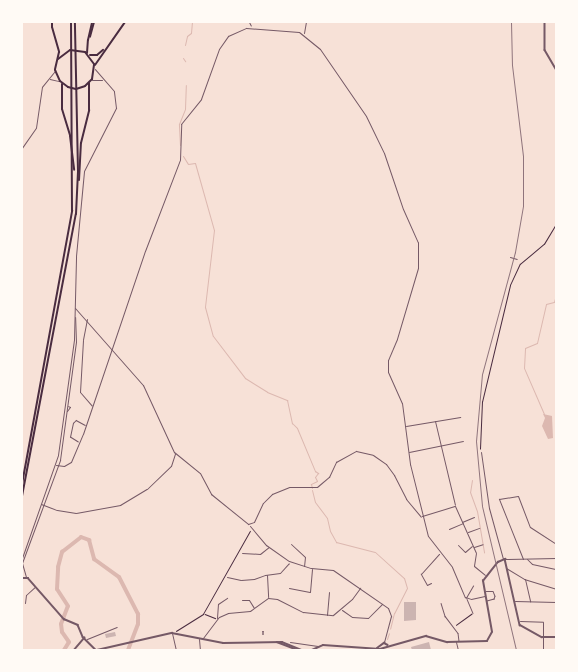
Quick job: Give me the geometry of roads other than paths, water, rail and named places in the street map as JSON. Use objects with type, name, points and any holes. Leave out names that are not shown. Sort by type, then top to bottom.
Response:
[{"type":"main road","points":[[52,22],[58,59],[55,70],[62,84],[62,110],[70,136],[74,171]]},
{"type":"main road","points":[[22,484],[70,233],[74,171],[74,80],[72,22]]},
{"type":"main road","points":[[75,22],[77,60],[77,195]]},
{"type":"main road","points":[[93,22],[88,40],[88,55],[94,68]]},
{"type":"main road","points":[[22,496],[71,244],[81,143],[89,108],[90,82],[94,68],[124,22]]},
{"type":"main road","points":[[58,59],[71,50],[88,55],[98,54],[107,46]]},
{"type":"main road","points":[[62,84],[76,89],[90,82]]},
{"type":"street","points":[[249,22],[251,27]]},
{"type":"street","points":[[304,34],[306,22]]},
{"type":"street","points":[[545,22],[545,49],[556,69]]},
{"type":"street","points":[[57,465],[71,462],[80,443],[92,406],[114,350],[145,251],[180,160],[181,124],[201,99],[225,40],[236,32],[251,27],[304,34],[316,44],[335,68],[367,118],[384,153],[404,212],[418,244],[417,273],[388,362],[391,381],[402,401],[408,452],[428,538],[452,568],[466,598],[485,596]]},
{"type":"street","points":[[57,465],[66,406],[75,312],[76,256],[84,173],[116,108],[114,93],[94,68]]},
{"type":"street","points":[[90,82],[98,79],[104,81]]},
{"type":"street","points":[[510,257],[517,259]]},
{"type":"street","points":[[75,308],[87,319],[114,350],[146,390],[176,454],[200,473],[213,495],[250,525],[251,530],[269,547],[290,562],[312,568],[334,570],[382,604],[391,615],[384,643],[375,649]]},
{"type":"street","points":[[87,319],[83,340],[80,393],[92,406]]},
{"type":"street","points":[[66,406],[70,408],[66,411]]},
{"type":"street","points":[[66,406],[57,465],[22,558],[22,563],[27,577],[61,616],[64,619],[78,625],[84,638],[97,650],[172,633],[202,639],[236,643],[269,641],[287,642],[302,650]]},
{"type":"street","points":[[405,426],[460,417]]},
{"type":"street","points":[[435,421],[455,505],[476,556],[474,566],[485,575]]},
{"type":"street","points":[[408,452],[463,441]]},
{"type":"street","points":[[250,525],[265,500],[272,494],[289,487],[317,487],[329,477],[336,462],[356,451],[373,455],[387,466],[406,499],[422,517]]},
{"type":"street","points":[[481,452],[488,498],[519,621],[525,629],[543,638],[556,636]]},
{"type":"street","points":[[42,504],[58,510],[78,513],[122,504],[148,489],[171,466],[176,454]]},
{"type":"street","points":[[523,558],[499,499],[517,495],[529,526],[556,544]]},
{"type":"street","points":[[22,563],[42,504]]},
{"type":"street","points":[[422,517],[455,505]]},
{"type":"street","points":[[449,529],[474,517]]},
{"type":"street","points":[[467,533],[479,528]]},
{"type":"street","points":[[291,544],[305,557],[304,566]]},
{"type":"street","points":[[458,545],[465,552],[473,546],[482,544]]},
{"type":"street","points":[[242,553],[260,554],[269,547]]},
{"type":"street","points":[[431,583],[426,584],[421,574],[440,554]]},
{"type":"street","points":[[527,558],[530,564],[556,569]]},
{"type":"street","points":[[290,642],[318,646],[375,649],[384,648],[388,645],[427,636],[456,642],[484,642],[490,638],[492,630],[482,581],[485,575],[504,559],[556,558]]},
{"type":"street","points":[[227,576],[247,580],[267,574],[282,573],[290,562]]},
{"type":"street","points":[[289,588],[310,592],[312,568]]},
{"type":"street","points":[[506,568],[525,579],[556,589]]},
{"type":"street","points":[[267,574],[268,598]]},
{"type":"street","points":[[22,578],[27,577]]},
{"type":"street","points":[[525,579],[530,602]]},
{"type":"street","points":[[25,603],[26,595],[35,587]]},
{"type":"street","points":[[202,639],[217,618],[227,613],[245,612],[254,608],[268,598],[277,598],[303,612],[334,615],[360,588]]},
{"type":"street","points":[[327,615],[329,592]]},
{"type":"street","points":[[217,618],[218,604],[227,598]]},
{"type":"street","points":[[242,600],[250,600],[254,608]]},
{"type":"street","points":[[514,601],[556,602]]},
{"type":"street","points":[[341,609],[345,613],[355,618],[369,618],[382,604]]},
{"type":"street","points":[[519,621],[543,622],[544,650]]},
{"type":"street","points":[[86,639],[117,627]]},
{"type":"street","points":[[172,633],[176,650]]},
{"type":"street","points":[[74,650],[84,638]]},
{"type":"street","points":[[199,638],[200,650]]},
{"type":"street","points":[[269,641],[298,650]]},
{"type":"street","points":[[456,642],[458,650]]},
{"type":"street","points":[[384,643],[388,645]]},
{"type":"street","points":[[313,650],[318,646]]},
{"type":"lane","points":[[22,148],[35,131],[41,91],[55,70]]},
{"type":"lane","points":[[49,80],[60,81]]},
{"type":"lane","points":[[80,443],[70,437],[73,423],[76,420],[86,426]]},
{"type":"lane","points":[[473,586],[466,598],[473,613]]},
{"type":"lane","points":[[484,591],[495,592],[494,599],[486,601]]},
{"type":"lane","points":[[441,603],[445,616],[454,626],[460,642]]},
{"type":"waterway","points":[[185,45],[187,36],[191,33],[192,22]]},
{"type":"waterway","points":[[180,145],[179,124],[185,109],[186,85]]},
{"type":"waterway","points":[[183,156],[188,164],[195,163],[214,230],[205,307],[213,336],[245,378],[267,392],[287,400],[292,423],[297,428],[315,471],[318,473],[315,477],[317,481],[311,484],[312,488]]},
{"type":"waterway","points":[[544,414],[524,368],[525,348],[537,343],[546,304],[554,302],[556,295]]},
{"type":"waterway","points":[[472,480],[470,492],[477,511],[484,552]]},
{"type":"waterway","points":[[312,490],[315,502],[327,518],[330,531],[336,542],[375,552],[404,578],[407,588],[394,613],[390,629]]},
{"type":"waterway","points":[[64,650],[69,642],[62,632],[61,624],[68,606],[57,589],[58,567],[62,552],[81,537],[89,540],[94,559],[119,577],[138,614],[138,624],[128,650]]},
{"type":"waterway","points":[[387,639],[389,633]]},
{"type":"railway","points":[[511,22],[512,65],[523,156],[523,206],[515,252],[482,374],[476,441],[482,506],[516,650]]}]
